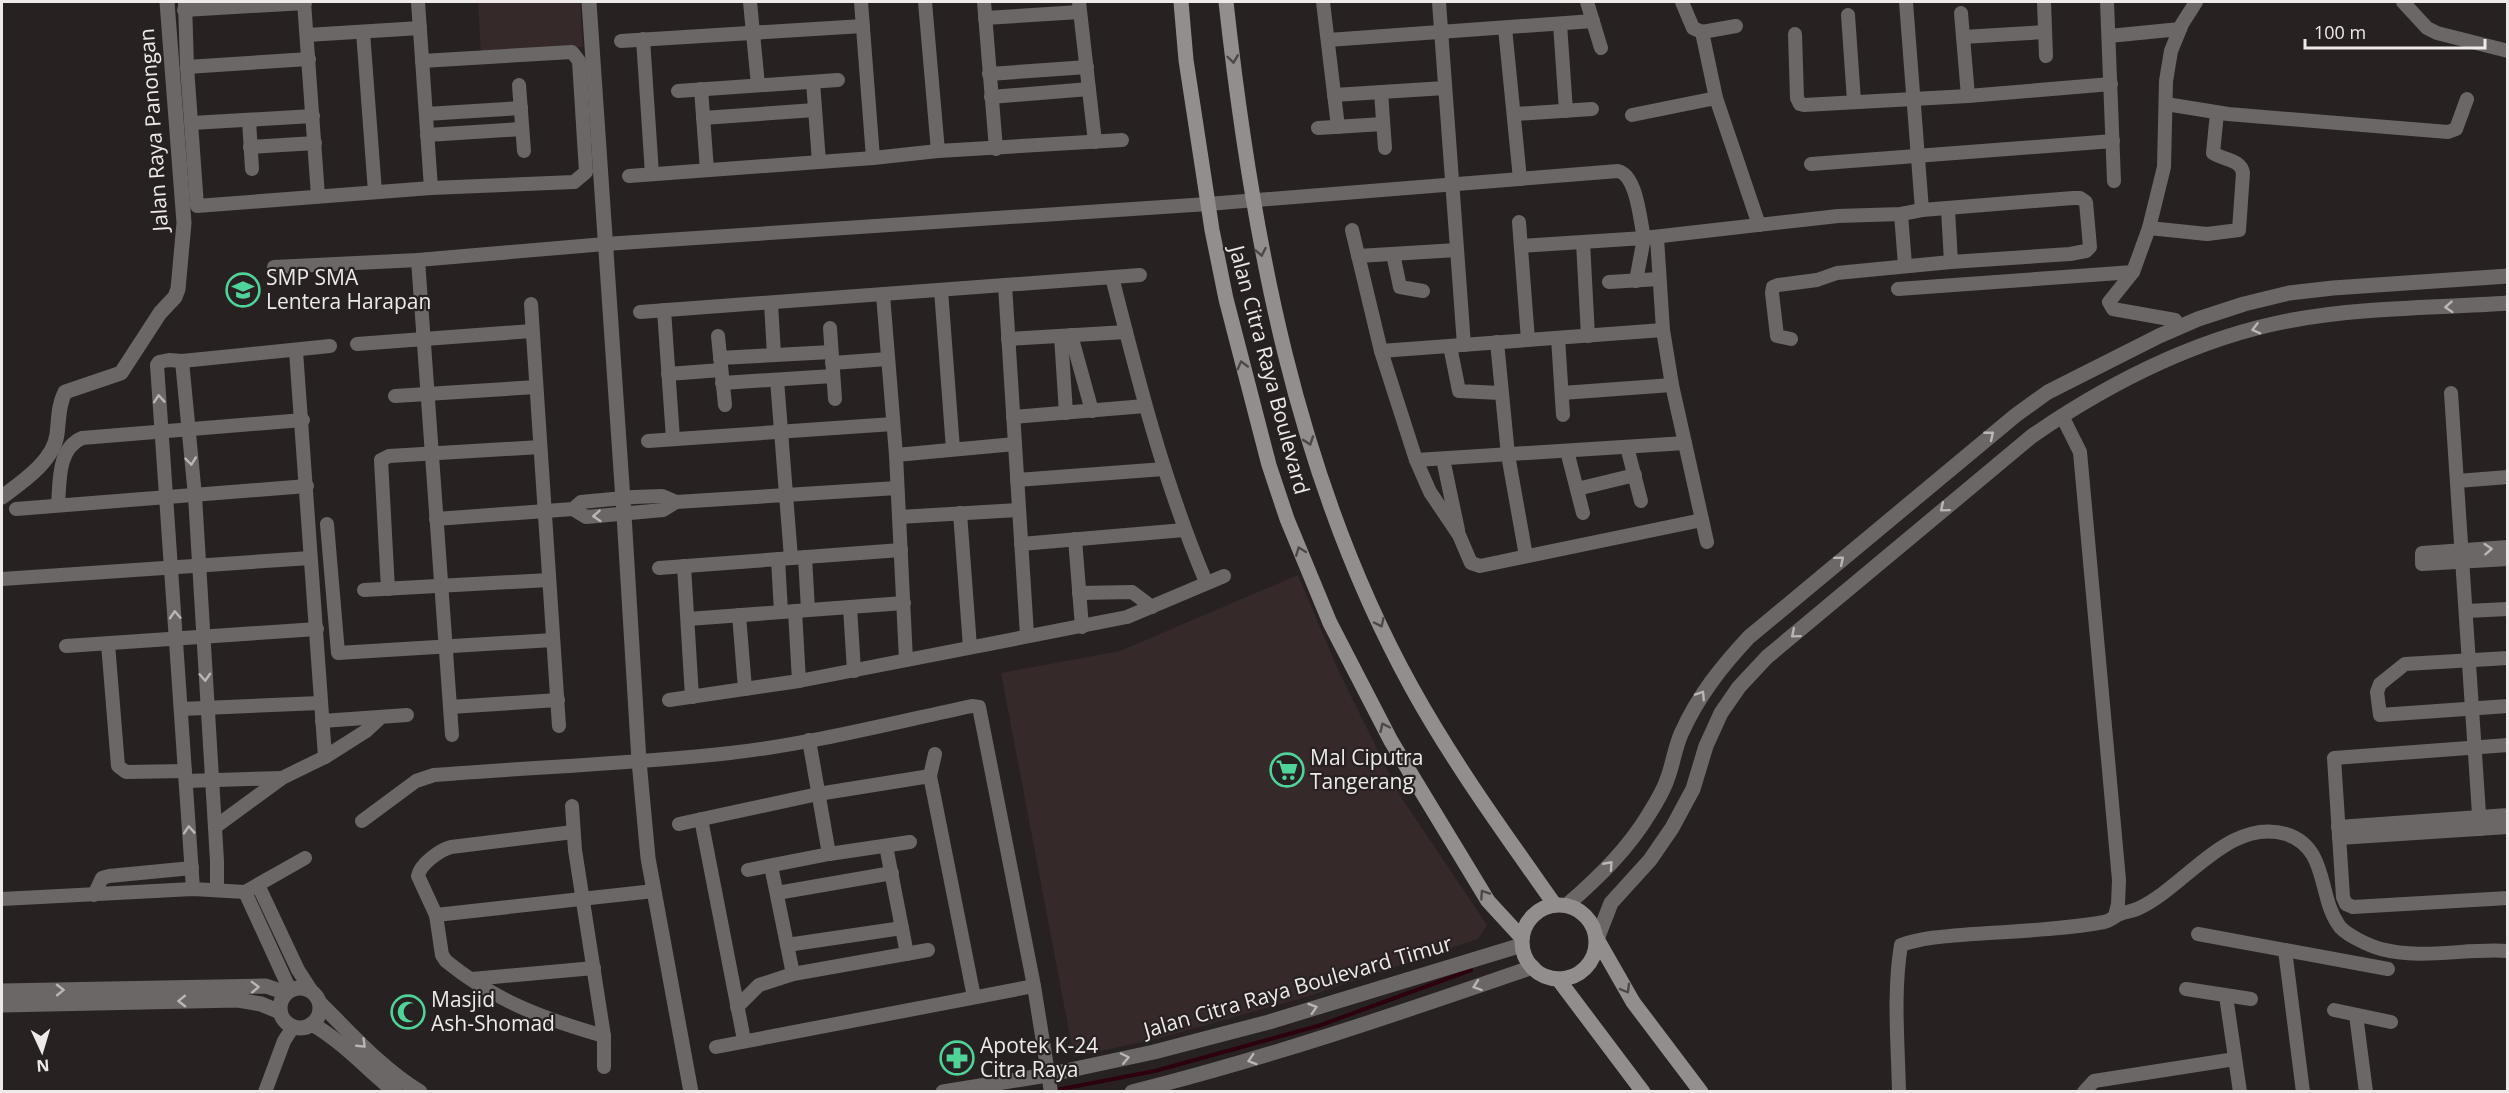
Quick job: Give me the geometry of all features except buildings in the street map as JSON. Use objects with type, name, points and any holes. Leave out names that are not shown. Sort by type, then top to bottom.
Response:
[{"type":"main road","name":"Jalan Citra Raya Boulevard","points":[[1181,2],[1186,60],[1208,204],[1226,299],[1261,435],[1287,519],[1330,623],[1399,755],[1488,901],[1522,942]]},
{"type":"main road","name":"Jalan Citra Raya Boulevard","points":[[1226,2],[1260,247],[1297,401],[1358,575],[1412,687],[1466,778],[1561,905]]},
{"type":"main road","points":[[1597,939],[1590,962],[1570,977],[1558,979],[1540,973],[1533,967],[1526,957],[1522,942],[1529,920],[1545,907],[1561,905],[1588,917],[1597,939],[1633,1002],[1701,1092]]},
{"type":"main road","points":[[1558,979],[1643,1092]]},
{"type":"street","name":"Jalan Raya Panongan","points":[[2,497],[32,473],[54,447],[59,410],[65,392],[121,373],[160,313],[176,294],[184,223],[167,2]]},
{"type":"street","points":[[318,196],[305,2],[184,6],[197,206],[431,188],[574,182],[584,176],[586,172],[579,61],[572,51],[422,61]]},
{"type":"street","points":[[418,2],[431,188]]},
{"type":"street","points":[[589,2],[611,244],[628,497],[653,760],[648,858],[691,1092]]},
{"type":"street","points":[[750,2],[758,86]]},
{"type":"street","points":[[861,2],[873,158]]},
{"type":"street","points":[[925,2],[938,151]]},
{"type":"street","points":[[984,2],[996,149]]},
{"type":"street","points":[[1323,2],[1338,127]]},
{"type":"street","points":[[1439,2],[1457,250],[1459,392],[1500,393]]},
{"type":"street","points":[[1587,2],[1601,48]]},
{"type":"street","points":[[1682,2],[1693,28],[1702,32],[1736,26]]},
{"type":"street","points":[[1906,2],[1922,210]]},
{"type":"street","points":[[2044,2],[2046,56]]},
{"type":"street","points":[[2107,2],[2114,181]]},
{"type":"street","points":[[2180,326],[2175,320],[2113,309],[2109,302],[2133,272],[2149,228],[2164,167],[2166,81],[2171,51],[2180,29],[2196,2]]},
{"type":"street","points":[[2403,2],[2427,28],[2437,33],[2508,51]]},
{"type":"street","points":[[985,18],[1079,7],[1095,142]]},
{"type":"street","points":[[1961,13],[1968,96]]},
{"type":"street","points":[[1848,15],[1854,101]]},
{"type":"street","points":[[1328,40],[1593,21]]},
{"type":"street","points":[[1560,24],[1566,111]]},
{"type":"street","points":[[621,40],[863,26]]},
{"type":"street","points":[[307,35],[420,28]]},
{"type":"street","points":[[1505,28],[1520,179]]},
{"type":"street","points":[[2109,36],[2180,29]]},
{"type":"street","points":[[363,32],[375,192]]},
{"type":"street","points":[[1702,32],[1716,98],[1759,225]]},
{"type":"street","points":[[1963,37],[2045,32]]},
{"type":"street","points":[[1795,34],[1797,98],[1800,104],[1968,96],[2111,84]]},
{"type":"street","points":[[644,39],[652,174]]},
{"type":"street","points":[[187,67],[309,59]]},
{"type":"street","points":[[989,74],[1087,67]]},
{"type":"street","points":[[678,91],[838,80]]},
{"type":"street","points":[[813,82],[819,162]]},
{"type":"street","points":[[519,85],[524,151]]},
{"type":"street","points":[[1334,95],[1445,88]]},
{"type":"street","points":[[701,89],[706,170]]},
{"type":"street","points":[[991,97],[1089,89]]},
{"type":"street","points":[[1381,92],[1385,148]]},
{"type":"street","points":[[1632,115],[1716,98]]},
{"type":"street","points":[[2166,104],[2217,113],[2310,123],[2346,123],[2448,132],[2456,129],[2467,99]]},
{"type":"street","points":[[426,114],[521,108]]},
{"type":"street","points":[[1515,114],[1592,109]]},
{"type":"street","points":[[703,118],[815,110]]},
{"type":"street","points":[[2149,228],[2207,234],[2239,230],[2242,167],[2238,163],[2213,153],[2217,113]]},
{"type":"street","points":[[192,123],[313,116]]},
{"type":"street","points":[[249,120],[252,169]]},
{"type":"street","points":[[1318,128],[1383,124]]},
{"type":"street","points":[[427,135],[522,129]]},
{"type":"street","points":[[629,176],[938,151],[1122,140]]},
{"type":"street","points":[[1811,164],[2113,141]]},
{"type":"street","points":[[250,147],[315,143]]},
{"type":"street","points":[[274,267],[418,260],[611,244],[1208,204],[1452,183],[1623,172],[1632,183],[1651,238],[1659,279],[1663,330],[1672,385],[1707,542]]},
{"type":"street","points":[[1521,246],[1651,238],[1838,216],[1901,214],[1922,210],[2080,198],[2086,202],[2090,247],[2086,251],[1905,265],[1837,273],[1817,280],[1773,287],[1777,336],[1791,339]]},
{"type":"street","points":[[1948,209],[1951,262]]},
{"type":"street","points":[[1901,214],[1905,265]]},
{"type":"street","points":[[1519,222],[1528,340]]},
{"type":"street","points":[[1352,230],[1381,351],[1416,460],[1435,502],[1459,535]]},
{"type":"street","points":[[1636,281],[1651,238]]},
{"type":"street","points":[[1583,242],[1588,336]]},
{"type":"street","points":[[1358,256],[1457,250]]},
{"type":"street","points":[[1393,254],[1400,287],[1423,291]]},
{"type":"street","points":[[418,260],[452,735]]},
{"type":"street","points":[[1898,289],[2133,272]]},
{"type":"street","points":[[640,312],[1140,275]]},
{"type":"street","points":[[1561,905],[1623,851],[1649,814],[1668,779],[1680,736],[1697,700],[1726,662],[1749,637],[1968,453],[2048,392],[2180,326],[2244,304],[2289,293],[2333,288],[2508,276]]},
{"type":"street","points":[[1112,277],[1145,406],[1164,469],[1184,531],[1206,582]]},
{"type":"street","points":[[1609,282],[1659,279]]},
{"type":"street","points":[[1005,285],[1027,635]]},
{"type":"street","points":[[941,290],[953,448]]},
{"type":"street","points":[[883,295],[896,454],[906,660]]},
{"type":"street","points":[[771,303],[774,355]]},
{"type":"street","points":[[1597,939],[1611,903],[1650,861],[1672,828],[1692,789],[1706,746],[1721,713],[1739,687],[1767,657],[1985,474],[2062,416],[2170,360],[2251,330],[2294,320],[2336,314],[2508,303]]},
{"type":"street","points":[[531,304],[543,512],[560,726]]},
{"type":"street","points":[[664,310],[673,440]]},
{"type":"street","points":[[830,328],[835,399]]},
{"type":"street","points":[[357,344],[532,330]]},
{"type":"street","points":[[1381,351],[1663,330]]},
{"type":"street","points":[[1008,339],[1126,332]]},
{"type":"street","points":[[718,336],[724,405]]},
{"type":"street","points":[[1066,336],[1092,411]]},
{"type":"street","points":[[1066,336],[1066,413]]},
{"type":"street","points":[[1558,338],[1563,415]]},
{"type":"street","points":[[1497,342],[1500,393],[1508,454],[1527,556]]},
{"type":"street","points":[[193,889],[158,365],[159,362],[169,360],[182,361],[330,346]]},
{"type":"street","points":[[296,351],[303,420],[310,558],[325,757]]},
{"type":"street","points":[[668,374],[721,370],[774,355],[832,363],[888,359]]},
{"type":"street","points":[[182,361],[195,496],[217,890]]},
{"type":"street","points":[[721,370],[777,380],[832,363]]},
{"type":"street","points":[[777,380],[787,496],[784,559],[795,611],[799,681]]},
{"type":"street","points":[[1562,393],[1672,385]]},
{"type":"street","points":[[395,396],[536,387]]},
{"type":"street","points":[[2048,392],[2080,452],[2119,880],[2115,916]]},
{"type":"street","points":[[2451,393],[2480,823]]},
{"type":"street","points":[[1013,417],[1145,406]]},
{"type":"street","points":[[58,505],[61,466],[66,454],[77,440],[161,430],[303,420]]},
{"type":"street","points":[[648,441],[893,424]]},
{"type":"street","points":[[1416,460],[1685,443]]},
{"type":"street","points":[[896,454],[1015,444]]},
{"type":"street","points":[[388,589],[381,460],[389,456],[540,447]]},
{"type":"street","points":[[1627,447],[1641,501]]},
{"type":"street","points":[[1568,451],[1583,513]]},
{"type":"street","points":[[1443,459],[1459,535],[1471,563],[1476,566],[1702,520]]},
{"type":"street","points":[[1017,480],[1164,469]]},
{"type":"street","points":[[1577,489],[1635,475]]},
{"type":"street","points":[[2457,481],[2508,477]]},
{"type":"street","points":[[16,508],[307,486]]},
{"type":"street","points":[[436,519],[573,509],[581,502],[628,497],[662,496],[676,502],[897,488]]},
{"type":"street","points":[[573,509],[586,517],[653,512],[663,510],[676,502]]},
{"type":"street","points":[[899,517],[1019,510]]},
{"type":"street","points":[[960,513],[970,647]]},
{"type":"street","points":[[327,524],[337,652],[553,640]]},
{"type":"street","points":[[1021,544],[1184,531]]},
{"type":"street","points":[[1075,540],[1082,627]]},
{"type":"street","points":[[2462,556],[2508,547]]},
{"type":"street","points":[[659,568],[901,550]]},
{"type":"street","points":[[2462,556],[2508,559]]},
{"type":"street","points":[[795,611],[805,557]]},
{"type":"street","points":[[2,579],[310,558]]},
{"type":"street","points":[[684,566],[692,697]]},
{"type":"street","points":[[669,700],[799,681],[1127,617],[1224,576]]},
{"type":"street","points":[[364,590],[549,580]]},
{"type":"street","points":[[1079,593],[1132,592],[1152,607]]},
{"type":"street","points":[[688,619],[904,603]]},
{"type":"street","points":[[850,607],[854,671]]},
{"type":"street","points":[[2466,611],[2508,609]]},
{"type":"street","points":[[739,615],[745,689]]},
{"type":"street","points":[[66,646],[316,629]]},
{"type":"street","points":[[108,644],[118,766],[126,772],[212,779],[282,778]]},
{"type":"street","points":[[2508,658],[2405,664],[2380,684],[2378,692],[2380,715],[2508,706]]},
{"type":"street","points":[[450,707],[558,700]]},
{"type":"street","points":[[181,710],[321,703]]},
{"type":"street","points":[[362,821],[416,781],[434,775],[732,753],[809,740],[972,706],[979,707],[1034,986],[1049,1084]]},
{"type":"street","points":[[322,721],[406,715]]},
{"type":"street","points":[[215,827],[282,778],[325,757],[366,731],[380,718]]},
{"type":"street","points":[[809,740],[829,854]]},
{"type":"street","points":[[2508,745],[2334,758],[2343,897],[2346,904],[2353,908],[2508,898]]},
{"type":"street","points":[[935,754],[930,776],[974,997]]},
{"type":"street","points":[[679,824],[818,794],[930,776]]},
{"type":"street","points":[[572,806],[582,900],[604,1036],[604,1067]]},
{"type":"street","points":[[2339,833],[2480,823],[2508,815]]},
{"type":"street","points":[[701,819],[744,1040]]},
{"type":"street","points":[[2480,823],[2508,827]]},
{"type":"street","points":[[1899,1092],[1897,1013],[1898,963],[1901,945],[1930,938],[2105,922],[2160,897],[2223,847],[2241,836],[2260,831],[2272,831],[2291,836],[2305,845],[2318,863],[2338,926],[2363,942],[2381,949],[2413,953],[2487,949],[2508,951]]},
{"type":"street","points":[[573,832],[444,849],[418,874],[436,915],[444,958],[472,980],[507,1002],[546,1019],[604,1036]]},
{"type":"street","points":[[748,870],[829,854],[910,842]]},
{"type":"street","points":[[886,846],[907,954]]},
{"type":"street","points":[[2,899],[94,896],[193,889],[245,892],[305,858]]},
{"type":"street","points":[[771,866],[793,974]]},
{"type":"street","points":[[94,896],[102,878],[109,876],[192,868]]},
{"type":"street","points":[[777,893],[891,873]]},
{"type":"street","points":[[258,885],[298,970],[320,1003],[375,1057],[420,1092]]},
{"type":"street","points":[[436,915],[654,891]]},
{"type":"street","points":[[245,892],[284,973],[288,991],[282,999],[280,1012]]},
{"type":"street","points":[[788,945],[902,928]]},
{"type":"street","points":[[2198,934],[2388,969]]},
{"type":"street","name":"Jalan Citra Raya Boulevard Timur","points":[[943,1092],[1049,1084],[1154,1052],[1269,1022],[1522,942]]},
{"type":"street","points":[[737,1006],[759,985],[793,974],[928,950]]},
{"type":"street","points":[[2285,950],[2303,1092]]},
{"type":"street","points":[[1132,1092],[1206,1073],[1341,1033],[1533,967]]},
{"type":"street","points":[[472,980],[594,968]]},
{"type":"street","points":[[2,991],[266,986],[288,991],[301,987],[311,990]]},
{"type":"street","points":[[716,1047],[1034,986]]},
{"type":"street","points":[[2186,989],[2251,999]]},
{"type":"street","points":[[2226,996],[2240,1092]]},
{"type":"street","points":[[2,1005],[238,1000],[261,1004],[280,1012],[287,1023],[293,1027],[306,1027],[312,1024],[319,1015],[320,1003]]},
{"type":"street","points":[[2334,1010],[2391,1022]]},
{"type":"street","points":[[2356,1015],[2366,1092]]},
{"type":"street","points":[[312,1024],[333,1036],[395,1092]]},
{"type":"street","points":[[265,1092],[284,1041],[293,1027]]},
{"type":"street","points":[[2084,1092],[2094,1081],[2235,1059]]},
{"type":"shaded area","points":[[478,2],[580,2],[583,47],[481,53]]},
{"type":"shaded area","points":[[1298,575],[1338,670],[1401,797],[1487,925],[1478,939],[1309,996],[1159,1038],[1074,1057],[1001,673],[1120,651]]},
{"type":"waterway","points":[[1056,1090],[1155,1071],[1321,1025],[1471,970]]},
{"type":"place","name":"SMP SMA Lentera Harapan","points":[[243,290]]},
{"type":"place","name":"Mal Ciputra Tangerang","points":[[1287,770]]},
{"type":"place","name":"Masjid Ash-Shomad","points":[[408,1012]]},
{"type":"place","name":"Apotek K-24 Citra Raya","points":[[957,1058]]}]
